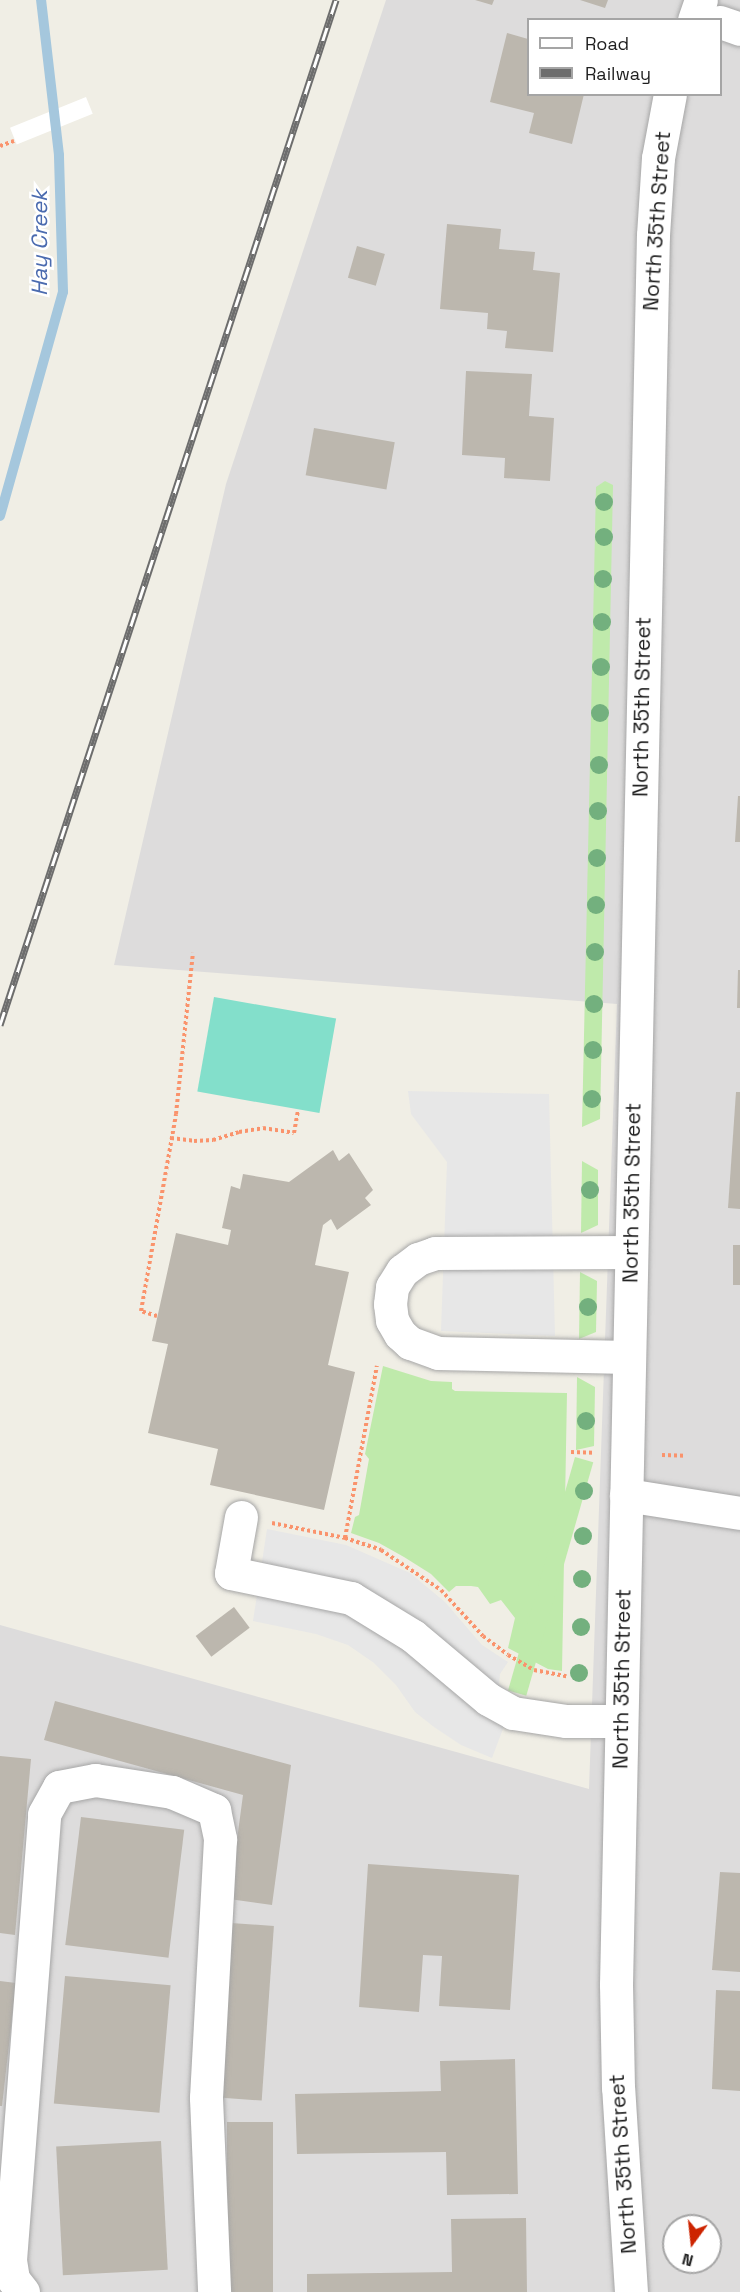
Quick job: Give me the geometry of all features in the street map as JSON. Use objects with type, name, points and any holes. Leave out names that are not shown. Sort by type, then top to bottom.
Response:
[{"type":"street","points":[[722,22],[740,29]]},
{"type":"street","name":"North 35th Street","points":[[631,2292],[616,2037],[621,1721],[652,235],[658,158],[670,96]]},
{"type":"street","points":[[629,1358],[438,1353],[410,1343],[400,1334],[392,1320],[390,1304],[393,1287],[402,1271],[418,1259],[435,1253],[631,1252]]},
{"type":"street","points":[[626,1495],[740,1513]]},
{"type":"street","points":[[241,1518],[231,1573],[351,1598],[413,1636],[488,1699],[513,1713],[566,1721],[621,1721]]},
{"type":"street","points":[[23,2292],[13,2279],[10,2260],[44,1814],[59,1787],[95,1780],[172,1792],[214,1810],[220,1839],[206,2098],[214,2292]]},
{"type":"path","points":[[0,146],[14,141]]},
{"type":"path","points":[[157,1316],[141,1311],[171,1137],[193,953]]},
{"type":"path","points":[[171,1137],[194,1141],[213,1140],[263,1128],[294,1133],[298,1110]]},
{"type":"path","points":[[345,1538],[377,1366]]},
{"type":"path","points":[[241,1518],[345,1538],[381,1550],[425,1578],[453,1602],[483,1636],[520,1663],[546,1674],[566,1676]]},
{"type":"shaded area","points":[[386,0],[740,0],[740,2292],[0,2292],[0,1625],[589,1789],[617,1004],[114,965],[226,484]]},
{"type":"shaded area","points":[[214,997],[336,1019],[319,1113],[197,1092]]},
{"type":"shaded area","points":[[408,1091],[549,1094],[555,1336],[441,1331],[447,1162],[411,1114]]},
{"type":"shaded area","points":[[267,1529],[346,1545],[410,1573],[445,1602],[482,1645],[508,1662],[500,1674],[499,1684],[515,1697],[492,1758],[461,1745],[434,1727],[415,1712],[396,1685],[374,1663],[348,1645],[316,1634],[253,1621]]},
{"type":"green space","points":[[605,481],[613,485],[600,1119],[582,1127],[596,487]]},
{"type":"green space","points":[[582,1161],[598,1170],[598,1225],[581,1233]]},
{"type":"green space","points":[[580,1272],[597,1281],[596,1332],[579,1339]]},
{"type":"green space","points":[[383,1366],[431,1381],[452,1382],[452,1389],[455,1391],[567,1393],[562,1671],[548,1669],[508,1648],[515,1618],[501,1600],[490,1604],[478,1587],[456,1586],[449,1592],[431,1574],[404,1557],[379,1543],[351,1533],[355,1517],[359,1515],[369,1459],[365,1454]]},
{"type":"green space","points":[[577,1377],[595,1387],[594,1446],[576,1450]]},
{"type":"green space","points":[[575,1457],[593,1462],[526,1696],[508,1691]]},
{"type":"pier","points":[[86,97],[93,114],[17,144],[10,128]]},
{"type":"building","points":[[475,0],[494,0],[492,5]]},
{"type":"building","points":[[580,0],[608,0],[605,8]]},
{"type":"building","points":[[507,33],[527,39],[527,96],[584,96],[572,144],[529,133],[534,113],[490,102]]},
{"type":"building","points":[[447,224],[501,229],[499,249],[535,252],[533,270],[560,273],[553,352],[505,348],[507,331],[487,329],[488,313],[440,309]]},
{"type":"building","points":[[357,246],[385,254],[376,286],[348,278]]},
{"type":"building","points":[[466,371],[532,374],[529,416],[554,418],[550,481],[504,478],[505,458],[462,455]]},
{"type":"building","points":[[314,428],[395,442],[386,490],[306,475]]},
{"type":"building","points":[[738,796],[740,796],[740,842],[735,842]]},
{"type":"building","points":[[738,970],[740,970],[740,1008],[737,1008]]},
{"type":"building","points":[[736,1092],[740,1092],[740,1209],[728,1208]]},
{"type":"building","points":[[333,1150],[339,1161],[349,1153],[373,1190],[365,1198],[371,1205],[337,1230],[331,1219],[323,1225],[315,1265],[349,1272],[328,1365],[355,1372],[324,1510],[210,1485],[218,1449],[148,1433],[168,1344],[152,1341],[176,1233],[228,1245],[231,1230],[222,1228],[231,1186],[240,1189],[243,1174],[289,1182]]},
{"type":"building","points":[[733,1245],[740,1245],[740,1285],[733,1285]]},
{"type":"building","points":[[234,1607],[250,1628],[211,1657],[196,1636]]},
{"type":"building","points":[[55,1701],[291,1765],[272,1905],[229,1899],[243,1795],[44,1740]]},
{"type":"building","points":[[0,1756],[31,1759],[15,1935],[0,1933]]},
{"type":"building","points":[[81,1817],[184,1830],[169,1958],[65,1945]]},
{"type":"building","points":[[368,1864],[519,1875],[510,2010],[439,2006],[442,1956],[423,1955],[419,2012],[359,2007]]},
{"type":"building","points":[[720,1872],[740,1873],[740,1972],[712,1970]]},
{"type":"building","points":[[231,1923],[274,1926],[262,2101],[219,2098]]},
{"type":"building","points":[[65,1976],[171,1985],[159,2113],[54,2104]]},
{"type":"building","points":[[0,1981],[16,1983],[2,2106],[0,2106]]},
{"type":"building","points":[[716,1990],[740,1991],[740,2091],[712,2089]]},
{"type":"building","points":[[515,2059],[518,2194],[447,2195],[446,2152],[297,2154],[295,2094],[441,2091],[440,2061]]},
{"type":"building","points":[[227,2122],[273,2122],[273,2292],[227,2292]]},
{"type":"building","points":[[161,2141],[168,2270],[63,2275],[56,2146]]},
{"type":"building","points":[[526,2218],[527,2292],[307,2292],[307,2274],[452,2272],[451,2219]]},
{"type":"waterway","name":"Hay Creek","points":[[0,516],[63,292],[59,155],[41,0]]},
{"type":"railway","points":[[0,1025],[336,0]]}]
